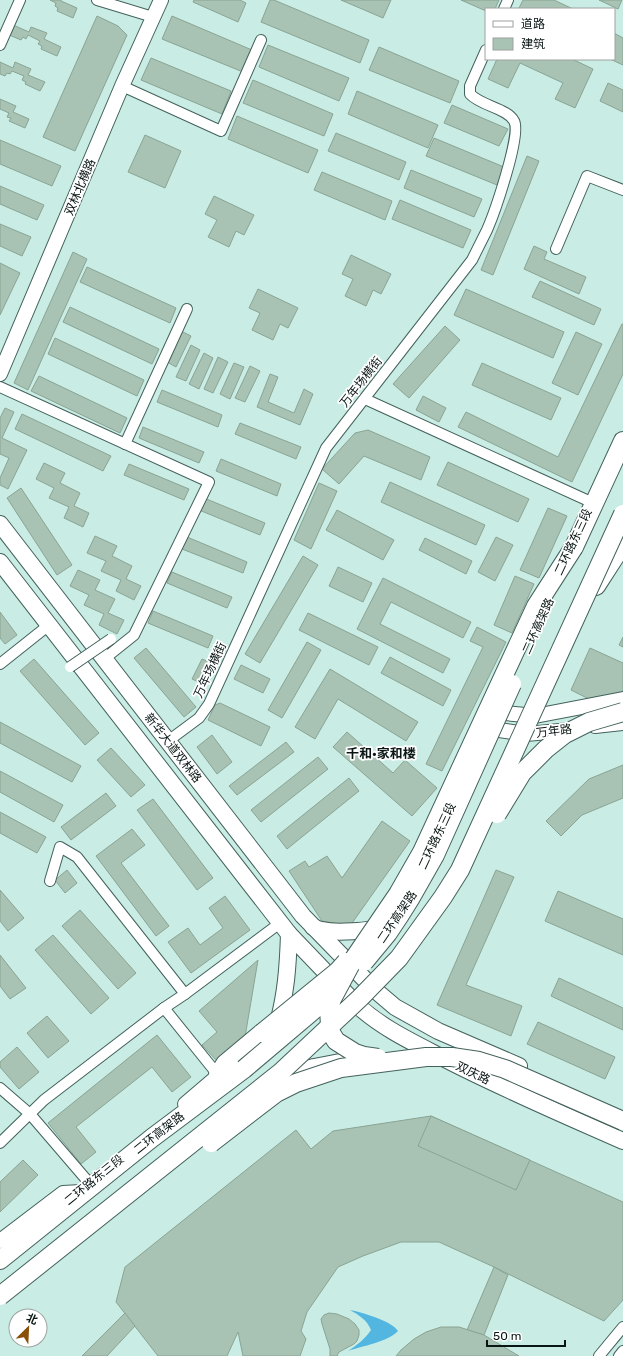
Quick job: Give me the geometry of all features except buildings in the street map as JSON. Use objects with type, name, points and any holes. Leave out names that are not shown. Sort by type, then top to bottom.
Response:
[{"type":"highway","name":"二环高架路","points":[[0,1260],[152,1138],[244,1069],[320,1005],[364,963],[388,933],[410,899],[435,855],[623,441]]},
{"type":"highway","name":"二环高架路","points":[[0,1296],[281,1072],[360,998],[399,958],[443,897],[460,870],[623,514]]},
{"type":"highway","points":[[588,600],[623,544]]},
{"type":"highway","points":[[405,1059],[374,1058],[354,1053],[336,1041],[331,1033],[329,1009],[332,999],[344,976],[398,894],[422,852],[536,606],[574,547]]},
{"type":"highway","points":[[460,870],[486,832],[522,773],[546,749],[565,734],[589,722],[623,712]]},
{"type":"highway","points":[[218,1075],[225,1064],[268,1033],[338,971],[364,944]]},
{"type":"highway","points":[[20,1280],[118,1215],[276,1093],[296,1082],[342,1068],[426,1057],[452,1057],[479,1061],[505,1069],[623,1121]]},
{"type":"main road","name":"双林北横路","points":[[0,374],[122,86],[161,0]]},
{"type":"main road","name":"二环路东三段","points":[[268,1033],[337,984],[395,916],[428,859],[486,728],[623,433]]},
{"type":"main road","points":[[0,1290],[93,1219],[324,1029],[376,990],[398,967],[458,884],[623,522]]},
{"type":"main road","name":"新华大道双林路","points":[[0,524],[303,916],[352,967]]},
{"type":"main road","name":"新华大道双林路","points":[[0,562],[284,929],[337,984]]},
{"type":"main road","name":"万年路","points":[[494,712],[535,716],[623,699]]},
{"type":"main road","name":"万年路","points":[[486,728],[526,734],[623,723]]},
{"type":"main road","points":[[313,927],[324,931],[361,931],[378,928],[395,916]]},
{"type":"main road","points":[[268,1033],[281,1011],[286,980],[284,929]]},
{"type":"main road","name":"双庆路","points":[[352,967],[396,1008],[438,1031],[623,1112]]},
{"type":"main road","name":"双庆路","points":[[337,984],[357,1005],[393,1032],[462,1068],[623,1141]]},
{"type":"main road","points":[[257,1084],[314,1067],[372,1057],[400,1058],[462,1068]]},
{"type":"main road","name":"二环路东三段","points":[[0,1254],[86,1188],[218,1075]]},
{"type":"main road","points":[[0,1241],[64,1193],[86,1188]]},
{"type":"main road","points":[[0,1303],[57,1258],[93,1219]]},
{"type":"street","points":[[0,45],[20,0]]},
{"type":"street","points":[[102,1],[153,17]]},
{"type":"street","points":[[122,86],[221,131],[261,40]]},
{"type":"street","name":"万年场横街","points":[[168,742],[199,718],[209,704],[326,448],[472,260],[487,228],[512,154],[516,132],[514,121],[508,114],[475,100],[470,94],[470,86],[485,52]]},
{"type":"street","points":[[556,249],[586,176],[623,190]]},
{"type":"street","points":[[125,444],[187,309]]},
{"type":"street","points":[[0,387],[208,482],[134,635],[104,658]]},
{"type":"street","points":[[365,399],[591,502]]},
{"type":"street","points":[[0,664],[49,625]]},
{"type":"street","points":[[70,667],[111,639]]},
{"type":"street","points":[[50,881],[60,847],[77,857],[185,994]]},
{"type":"street","points":[[0,1143],[44,1100],[164,1008],[284,929]]},
{"type":"street","points":[[164,1008],[218,1075]]},
{"type":"street","points":[[0,1088],[30,1114],[86,1188]]},
{"type":"street","points":[[599,1356],[623,1327]]},
{"type":"street","points":[[619,1356],[623,1351]]},
{"type":"water","points":[[350,1310],[383,1320],[395,1327],[398,1331],[394,1335],[381,1341],[348,1351],[361,1342],[371,1330],[360,1316]]},
{"type":"district","name":"千和·家和楼","points":[[381,753]]}]
